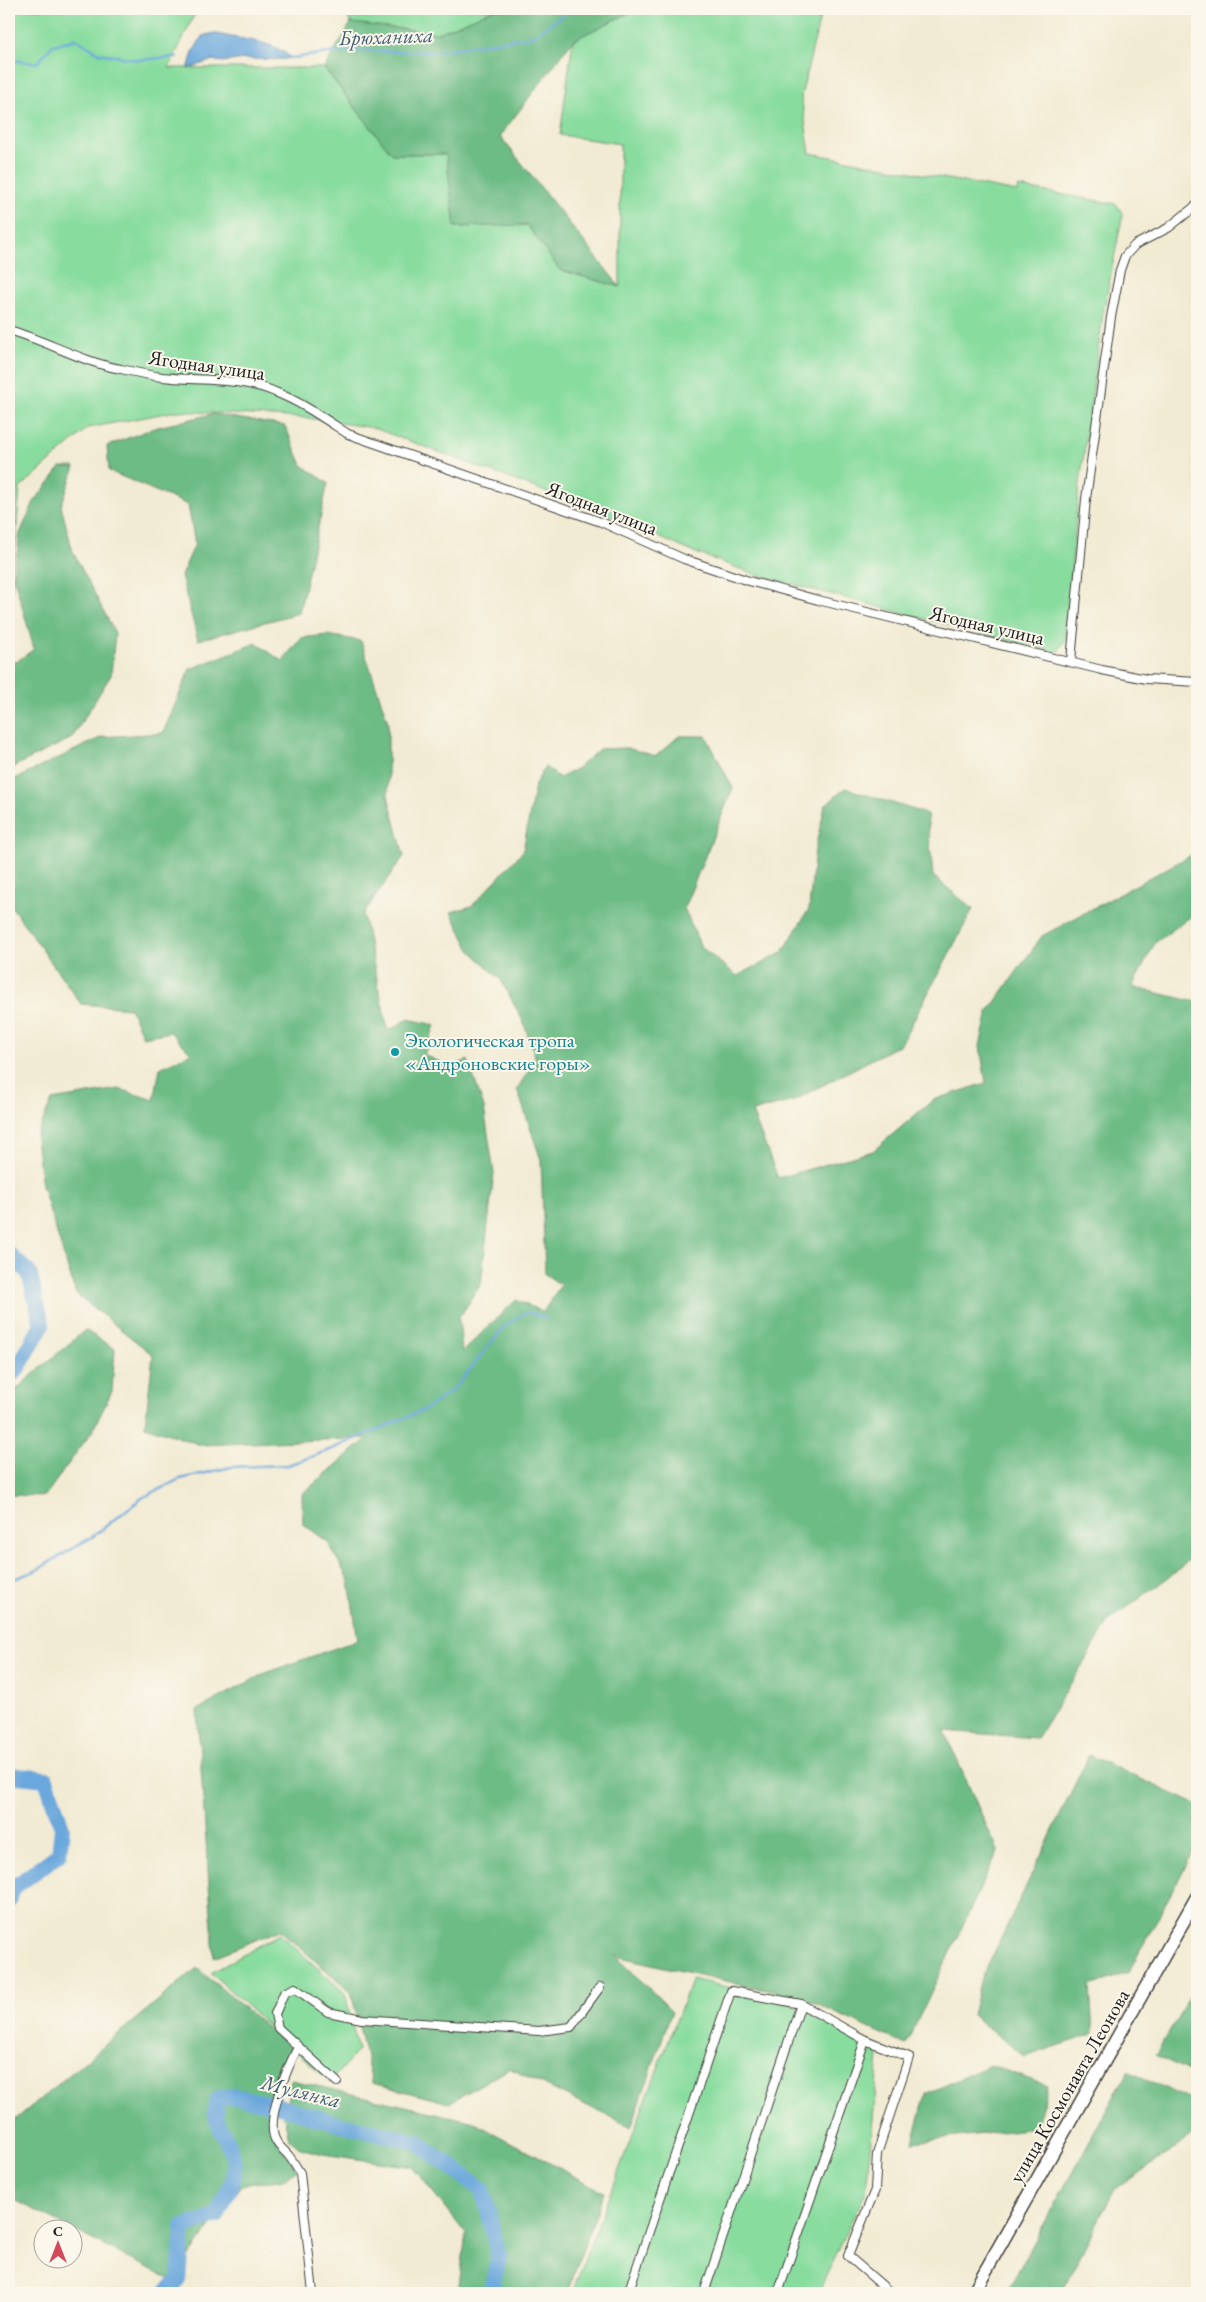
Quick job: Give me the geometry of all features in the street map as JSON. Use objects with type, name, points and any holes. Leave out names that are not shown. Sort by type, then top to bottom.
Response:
[{"type":"main road","name":"улица Космонавта Леонова","points":[[973,2293],[1197,1897]]},
{"type":"street","points":[[1071,661],[1086,499],[1111,317],[1120,270],[1125,256],[1135,245],[1168,228],[1197,205]]},
{"type":"street","name":"Ягодная улица","points":[[9,330],[118,369],[162,377],[242,383],[275,391],[312,410],[348,434],[601,522],[684,559],[749,581],[818,600],[1146,680],[1197,682]]},
{"type":"street","points":[[337,2082],[278,2028],[275,2014],[284,1993],[295,1988],[328,2012],[362,2019],[539,2031],[571,2027],[600,1987]]},
{"type":"street","points":[[628,2293],[731,1990],[801,2004],[865,2040],[909,2056],[877,2154],[875,2190],[848,2256],[891,2293]]},
{"type":"street","points":[[704,2293],[801,2004]]},
{"type":"street","points":[[778,2293],[865,2040]]},
{"type":"street","points":[[298,2047],[288,2068],[273,2118],[275,2141],[289,2156],[300,2173],[313,2293]]},
{"type":"green space","points":[[9,9],[197,9],[169,68],[324,68],[392,154],[447,154],[455,227],[527,225],[560,270],[620,287],[620,144],[560,135],[573,40],[637,9],[822,9],[801,96],[810,153],[1017,192],[1018,187],[1116,204],[1123,213],[1103,314],[1078,498],[1065,642],[1056,653],[757,575],[688,550],[616,518],[374,428],[307,418],[177,411],[88,428],[20,488],[9,613]]},
{"type":"green space","points":[[343,9],[495,9],[438,33],[351,23]]},
{"type":"green space","points":[[495,9],[637,9],[573,40],[500,136],[620,287],[560,270],[527,225],[455,227],[446,154],[392,154],[324,68],[351,23],[438,33]]},
{"type":"green space","points":[[212,414],[285,426],[302,465],[328,483],[299,613],[198,640],[181,576],[195,544],[188,505],[109,471],[107,446],[154,428]]},
{"type":"green space","points":[[61,467],[75,467],[61,506],[73,552],[115,633],[111,675],[72,738],[9,769],[9,661],[16,662],[34,649],[14,578],[20,533],[34,502]]},
{"type":"green space","points":[[327,635],[361,641],[388,722],[388,796],[404,856],[363,914],[388,1031],[408,1019],[435,1025],[424,1055],[451,1067],[468,1060],[484,1108],[494,1173],[481,1284],[459,1318],[462,1352],[516,1300],[543,1312],[561,1285],[545,1274],[541,1160],[517,1089],[536,1059],[523,1021],[501,980],[470,950],[451,912],[472,906],[523,851],[535,785],[545,767],[560,778],[578,768],[599,749],[627,748],[656,756],[679,736],[706,736],[733,788],[684,908],[701,947],[737,976],[782,953],[809,909],[815,849],[825,806],[845,788],[927,814],[933,876],[973,909],[901,1044],[793,1101],[752,1112],[778,1178],[873,1151],[933,1100],[986,1083],[980,1046],[988,1012],[1042,936],[1197,852],[1197,912],[1155,943],[1132,987],[1197,1002],[1197,1551],[1181,1568],[1110,1620],[1037,1738],[944,1731],[998,1851],[906,2045],[805,1999],[616,1956],[672,2011],[631,2127],[509,2068],[449,2103],[372,2083],[351,1992],[280,1930],[214,1957],[197,1710],[265,1673],[358,1640],[349,1581],[328,1542],[303,1524],[302,1494],[368,1438],[201,1445],[145,1426],[153,1355],[76,1294],[42,1186],[36,1137],[52,1100],[119,1089],[154,1100],[160,1068],[191,1053],[170,1032],[143,1037],[130,1008],[81,1004],[9,903],[9,782],[102,737],[163,733],[190,669],[256,643],[282,661],[301,638]]},
{"type":"green space","points":[[85,1330],[115,1349],[112,1391],[93,1430],[45,1496],[9,1495],[9,1395]]},
{"type":"green space","points":[[1089,1755],[1197,1805],[1197,1845],[1128,1973],[1090,1986],[1093,2034],[1025,2057],[972,2015],[980,1982]]},
{"type":"green space","points":[[280,1934],[345,1993],[358,2050],[330,2082],[211,1973]]},
{"type":"green space","points":[[197,1968],[291,2047],[273,2114],[276,2139],[297,2169],[285,2179],[241,2185],[172,2280],[82,2234],[82,2220],[54,2220],[9,2197],[9,2125]]},
{"type":"green space","points":[[692,1979],[779,1999],[880,2046],[866,2191],[818,2293],[572,2293]]},
{"type":"green space","points":[[1197,1985],[1197,2075],[1155,2055]]},
{"type":"green space","points":[[990,2065],[1048,2086],[1036,2128],[913,2142],[926,2094]]},
{"type":"green space","points":[[1128,2071],[1197,2102],[1197,2129],[1187,2140],[1114,2190],[1061,2293],[1006,2293]]},
{"type":"green space","points":[[291,2080],[471,2121],[604,2192],[567,2293],[458,2293],[466,2234],[413,2167],[323,2154],[300,2148],[289,2139],[284,2117]]},
{"type":"water","points":[[214,33],[264,43],[292,58],[274,60],[244,59],[225,62],[213,60],[188,69],[193,52],[202,36]]},
{"type":"waterway","name":"Брюханиха","points":[[291,58],[346,51],[431,52],[533,36],[571,9]]},
{"type":"waterway","name":"Брюханиха","points":[[9,60],[37,63],[53,45],[76,39],[99,53],[138,60],[177,57]]},
{"type":"waterway","name":"Мулянка","points":[[9,1254],[29,1273],[42,1325],[18,1368],[9,1377]]},
{"type":"waterway","points":[[9,1581],[35,1571],[92,1537],[142,1498],[180,1479],[231,1467],[288,1465],[327,1451],[426,1409],[454,1389],[505,1326],[527,1312],[546,1318]]},
{"type":"waterway","name":"Мулянка","points":[[9,1775],[46,1779],[62,1828],[59,1854],[13,1888],[9,1901]]},
{"type":"waterway","name":"Мулянка","points":[[165,2293],[179,2280],[183,2227],[217,2216],[232,2183],[234,2162],[216,2116],[216,2108],[217,2100],[233,2096],[281,2106],[332,2122],[417,2142],[483,2190],[499,2258],[490,2293]]},
{"type":"place","name":"Экологическая тропа «Андроновские горы»","points":[[395,1052]]}]
